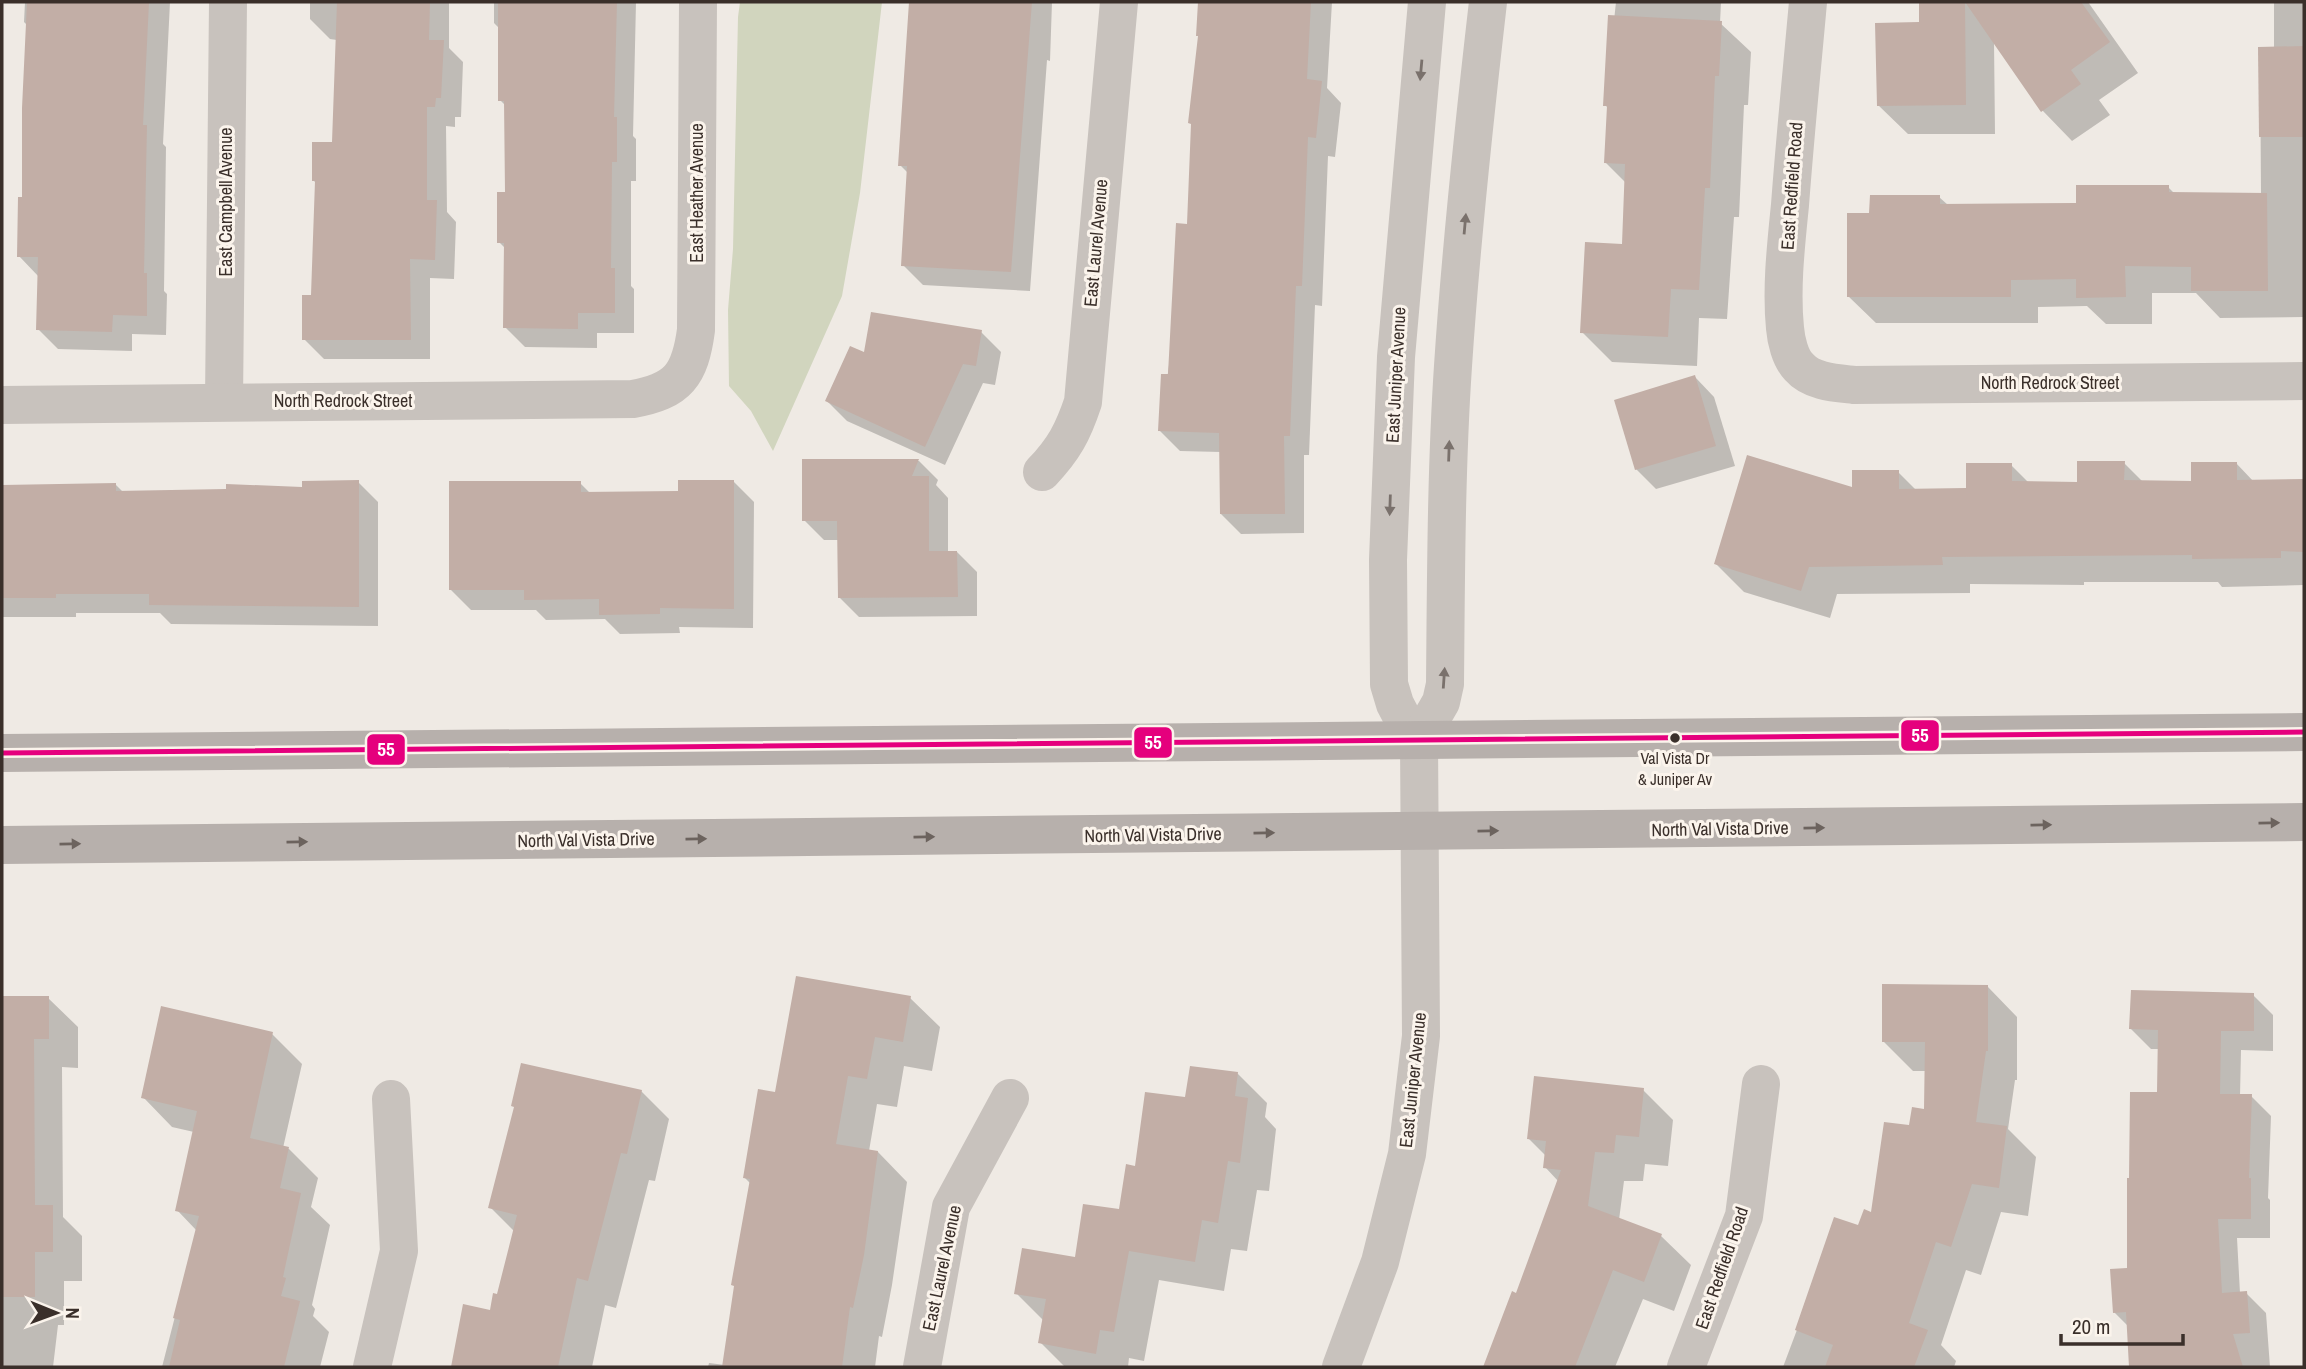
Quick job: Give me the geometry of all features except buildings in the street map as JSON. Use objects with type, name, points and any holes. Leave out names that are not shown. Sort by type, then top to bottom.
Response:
[{"type":"main road","points":[[2,753],[2304,732]]},
{"type":"main road","name":"North Val Vista Drive","points":[[2,845],[2304,822]]},
{"type":"street","name":"East Campbell Avenue","points":[[225,402],[228,2]]},
{"type":"street","name":"East Heather Avenue","points":[[679,380],[688,366],[696,330],[698,2]]},
{"type":"street","name":"East Laurel Avenue","points":[[1042,472],[1060,453],[1073,430],[1083,402],[1119,2]]},
{"type":"street","name":"East Juniper Avenue","points":[[1341,1367],[1380,1262],[1407,1154],[1421,1036],[1419,740],[1400,714],[1389,684],[1388,560],[1396,357],[1427,2]]},
{"type":"street","points":[[1419,740],[1441,702],[1445,684],[1448,475],[1453,365],[1488,2]]},
{"type":"street","name":"East Redfield Road","points":[[1799,367],[1790,351],[1784,308],[1788,226],[1808,2]]},
{"type":"street","name":"North Redrock Street","points":[[1799,367],[1812,377],[1854,385],[2304,381]]},
{"type":"street","name":"North Redrock Street","points":[[2,405],[633,399],[666,391],[679,380]]},
{"type":"street","name":"East Redfield Road","points":[[1686,1367],[1744,1216],[1760,1084]]},
{"type":"street","name":"East Laurel Avenue","points":[[922,1367],[951,1206],[1010,1098]]},
{"type":"street","points":[[372,1367],[399,1251],[391,1099]]},
{"type":"green space","points":[[740,2],[882,2],[860,193],[842,296],[773,451],[751,411],[729,386],[728,310],[733,249]]},
{"type":"transit line","name":"55","points":[[2,753],[2304,732]]},
{"type":"place","name":"Val Vista Dr & Juniper Av","points":[[1675,738]]}]
